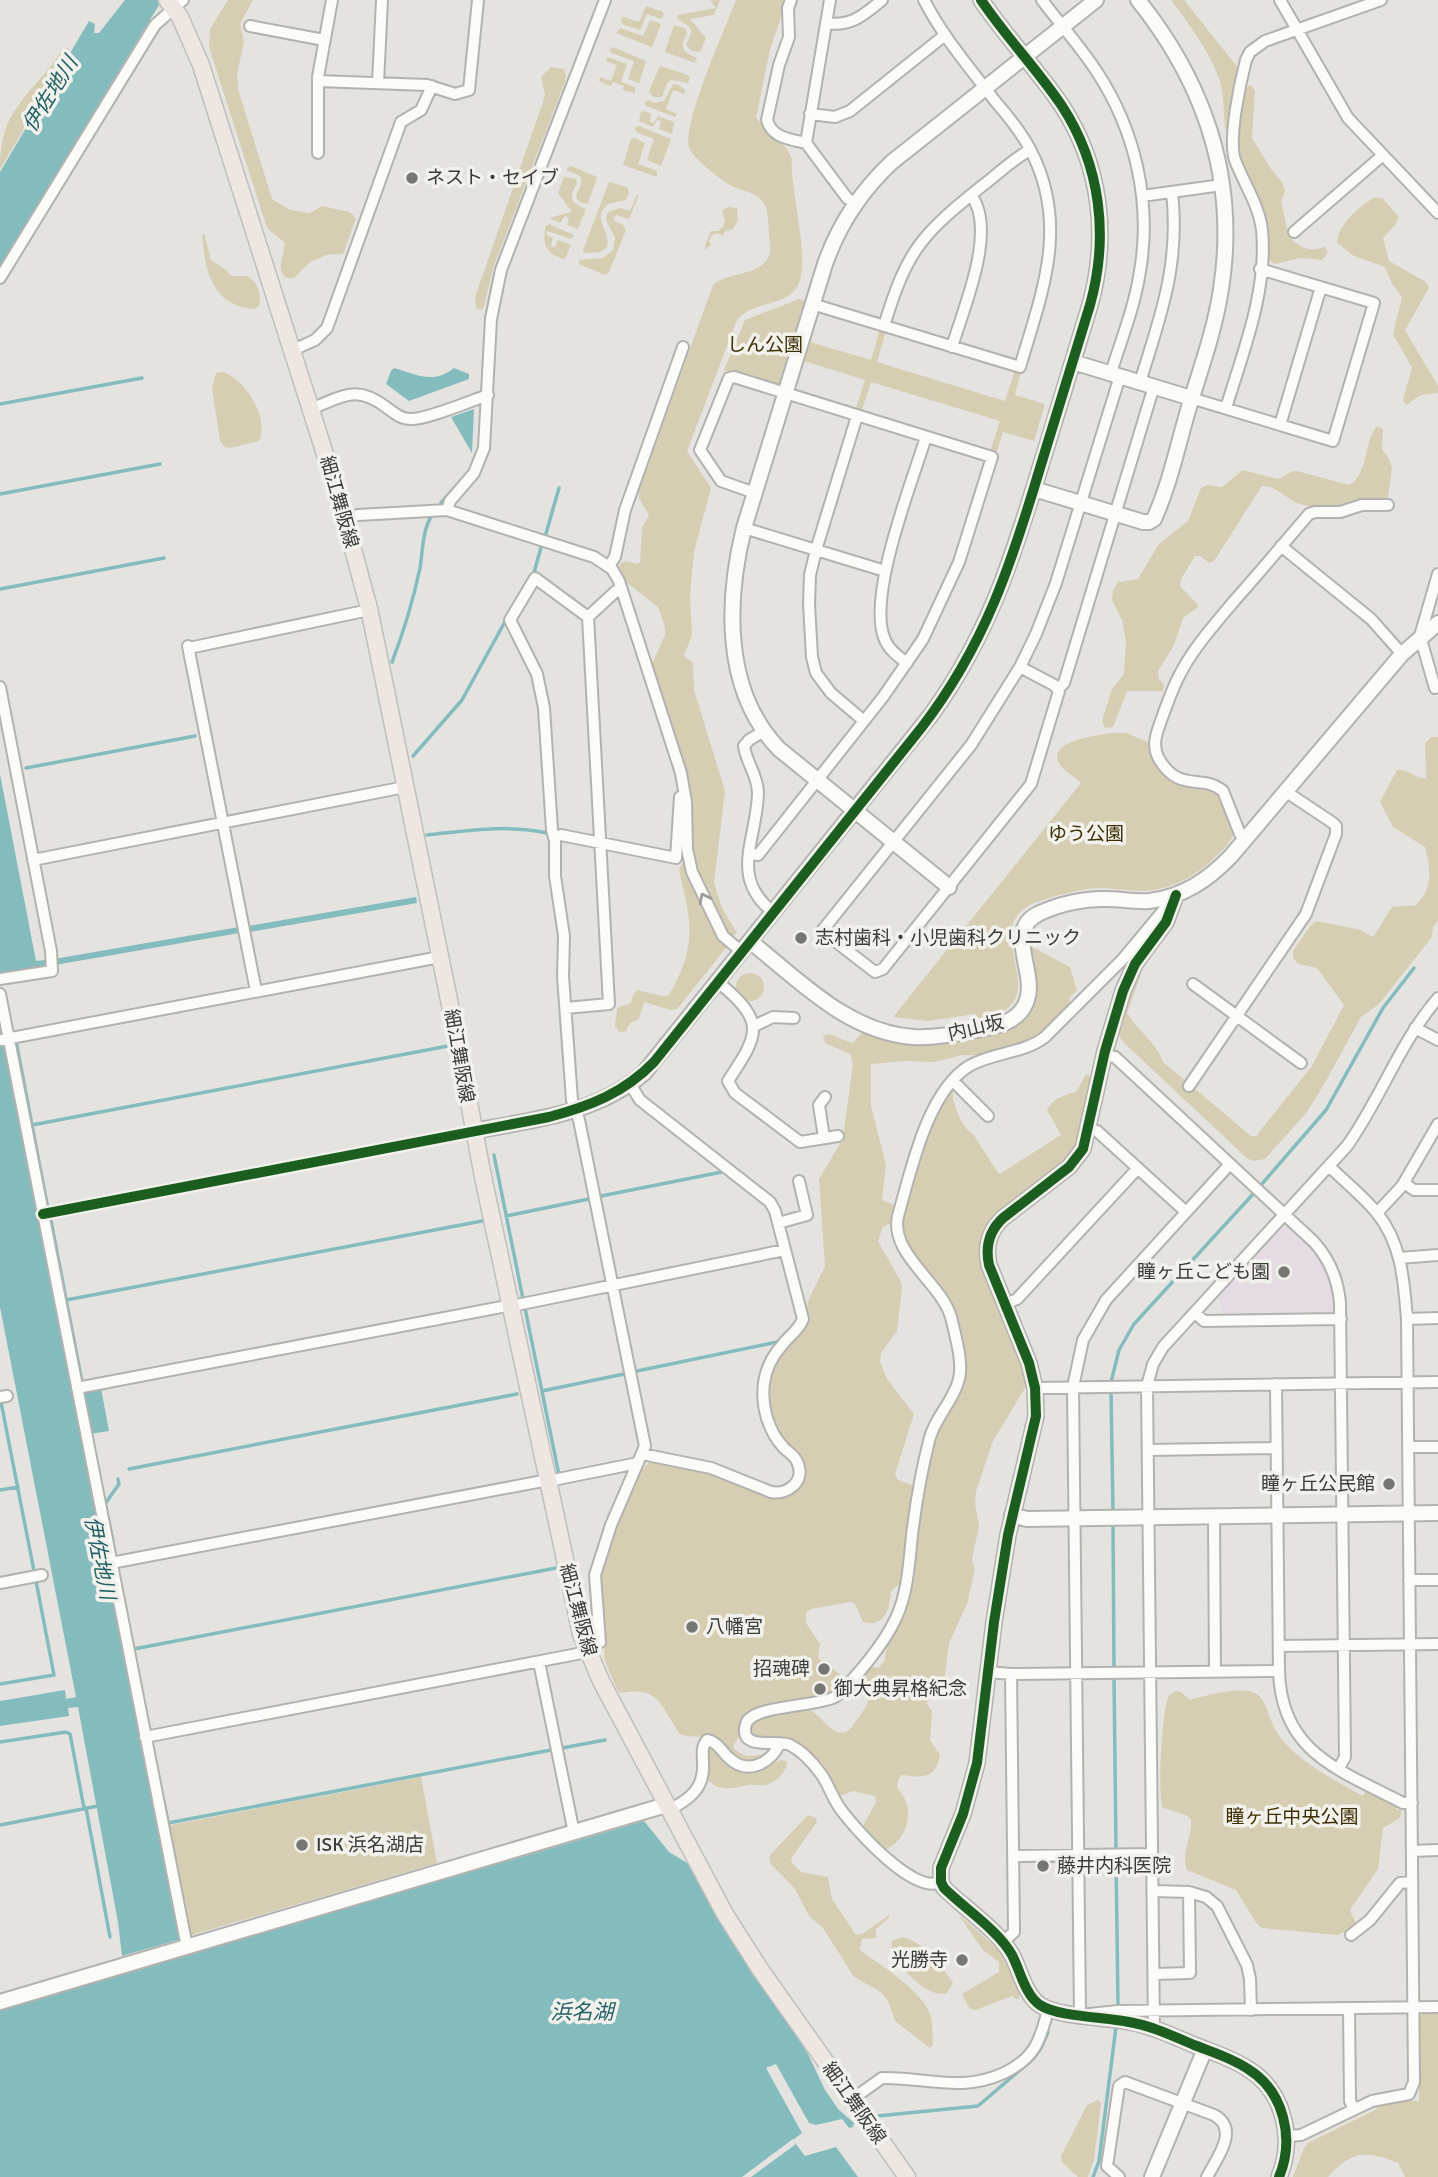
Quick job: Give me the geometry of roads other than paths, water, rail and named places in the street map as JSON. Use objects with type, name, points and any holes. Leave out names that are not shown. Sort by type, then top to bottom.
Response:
[{"type":"main road","name":"細江舞阪線","points":[[174,2],[201,65],[345,519],[369,610],[572,1601],[587,1649],[667,1807],[742,1942],[907,2177]]},
{"type":"street","points":[[318,153],[318,80],[332,0]]},
{"type":"street","points":[[378,83],[382,0]]},
{"type":"street","points":[[318,80],[432,86],[455,94],[469,90],[478,0]]},
{"type":"street","points":[[447,510],[450,501],[474,473],[486,439],[491,319],[501,270],[605,0]]},
{"type":"street","points":[[791,0],[788,8],[789,37],[779,65],[767,120],[770,128],[781,137],[806,143],[847,198],[855,203]]},
{"type":"street","points":[[806,143],[830,0]]},
{"type":"street","points":[[826,23],[837,25],[853,22],[883,0]]},
{"type":"street","points":[[812,304],[1020,367],[1046,279],[1051,247],[1046,192],[1030,150],[945,35],[924,0]]},
{"type":"street","points":[[43,1214],[474,1131],[575,1110],[606,1099],[630,1084],[654,1062],[931,715],[965,663],[999,594],[1094,292],[1101,236],[1097,194],[1088,160],[1075,128],[1060,104],[981,0]]},
{"type":"street","points":[[1042,0],[1097,71],[1118,110],[1133,152],[1142,196],[1144,243],[1140,274],[1082,503],[1050,600],[1020,667],[971,745],[822,931],[871,970],[880,972],[883,969],[1031,784],[1058,689],[1063,683],[1115,513],[1147,384],[1170,280],[1174,245],[1172,192]]},
{"type":"street","points":[[949,887],[779,749],[764,731],[745,698],[737,668],[734,583],[744,528],[812,304],[830,249],[855,203],[892,162],[1096,0]]},
{"type":"street","points":[[1034,489],[1143,522],[1154,519],[1210,337],[1221,289],[1225,234],[1222,185],[1212,136],[1197,93],[1167,39],[1138,0]]},
{"type":"street","points":[[1280,0],[1348,118],[1438,212]]},
{"type":"street","points":[[1226,408],[1251,324],[1262,241],[1259,215],[1236,163],[1233,135],[1244,69],[1250,52],[1265,41],[1381,0]]},
{"type":"street","points":[[0,278],[155,25],[174,2]]},
{"type":"street","points":[[250,26],[324,40]]},
{"type":"street","points":[[810,114],[835,117],[850,111],[945,35]]},
{"type":"street","points":[[291,351],[315,340],[327,328],[401,122],[421,110],[432,86]]},
{"type":"street","points":[[884,326],[901,275],[914,251],[931,229],[1030,150]]},
{"type":"street","points":[[1294,232],[1383,155]]},
{"type":"street","points":[[1142,196],[1222,185]]},
{"type":"street","points":[[952,346],[979,254],[980,220],[971,195]]},
{"type":"street","points":[[1073,362],[1333,441],[1374,303],[1260,269]]},
{"type":"street","points":[[1280,425],[1321,287]]},
{"type":"street","points":[[609,566],[615,557],[625,510],[684,347]]},
{"type":"street","points":[[750,854],[758,855],[907,663],[954,575],[992,457],[734,377],[729,378],[701,445],[702,454],[722,481],[755,492]]},
{"type":"street","points":[[310,408],[361,393],[402,418],[410,419],[488,395]]},
{"type":"street","points":[[857,416],[816,550],[808,594],[813,665],[825,687],[864,721]]},
{"type":"street","points":[[907,663],[889,647],[882,632],[880,595],[926,437]]},
{"type":"street","points":[[1245,839],[1240,834],[1223,790],[1209,783],[1186,782],[1173,775],[1156,752],[1155,743],[1173,689],[1185,665],[1207,633],[1311,512],[1340,512],[1362,505],[1388,505]]},
{"type":"street","points":[[345,519],[358,515],[447,510],[594,557],[609,566],[622,590],[681,773],[687,849],[692,872],[719,930],[728,942],[746,947]]},
{"type":"street","points":[[744,528],[885,571]]},
{"type":"street","points":[[1282,546],[1371,619],[1402,654]]},
{"type":"street","points":[[1435,688],[1420,636],[1438,574]]},
{"type":"street","points":[[145,1737],[539,1662],[577,1654],[600,1642],[595,1575],[611,1525],[645,1446],[572,1100],[564,936],[555,881],[544,708],[537,674],[510,620],[536,578],[588,617]]},
{"type":"street","points":[[588,617],[616,592],[622,590]]},
{"type":"street","points":[[256,991],[188,647],[369,610]]},
{"type":"street","points":[[566,1008],[609,1004],[588,617]]},
{"type":"street","name":"内山坂","points":[[746,947],[852,1019],[897,1035],[944,1036],[1006,1023],[1021,1011],[1027,1000],[1029,987],[1022,947],[1026,924],[1037,914],[1089,900],[1146,901],[1176,895],[1211,876],[1402,654],[1438,623]]},
{"type":"street","points":[[1020,667],[1058,689]]},
{"type":"street","points":[[0,687],[51,951],[52,971],[0,979]]},
{"type":"street","points":[[764,731],[744,746],[758,792],[748,874],[751,886],[764,905],[774,913]]},
{"type":"street","points":[[33,860],[405,787]]},
{"type":"street","points":[[554,837],[561,835],[676,858],[680,791],[684,791]]},
{"type":"street","points":[[1189,1086],[1306,914],[1337,830],[1333,823],[1284,791]]},
{"type":"street","points":[[1176,895],[1166,922],[1126,982],[1104,1055],[1083,1149],[1074,1161],[1003,1218],[992,1231],[987,1248],[987,1257],[1030,1363],[1035,1388],[1034,1430],[1012,1515],[974,1775],[960,1823],[941,1868],[940,1882],[1003,1942],[1032,1996],[1048,2010],[1125,2021],[1154,2029],[1245,2067],[1261,2079],[1282,2113],[1287,2136],[1286,2159],[1279,2177]]},
{"type":"street","points":[[940,1882],[924,1884],[901,1871],[855,1827],[841,1810],[817,1768],[799,1751],[780,1743],[762,1744],[749,1740],[745,1727],[747,1720],[758,1713],[823,1702],[835,1697],[884,1640],[896,1618],[904,1594],[918,1489],[928,1441],[956,1389],[960,1375],[950,1312],[902,1244],[896,1224],[924,1128],[953,1081],[969,1066],[1031,1046],[1045,1037],[1122,960],[1176,895]]},
{"type":"street","points":[[5,1039],[440,957]]},
{"type":"street","points":[[718,982],[750,1016],[754,1026],[748,1050],[728,1081],[735,1093],[800,1142],[838,1136]]},
{"type":"street","points":[[1193,984],[1301,1063]]},
{"type":"street","points":[[0,994],[5,1039],[43,1214],[185,1948]]},
{"type":"street","points":[[1154,2029],[1147,1386],[1158,1355],[1329,1166],[1363,1123],[1415,1028],[1438,998]]},
{"type":"street","points":[[754,1026],[773,1017],[794,1018]]},
{"type":"street","points":[[1415,1028],[1438,1040]]},
{"type":"street","points":[[1104,1055],[1115,1057],[1314,1242],[1330,1264],[1339,1289],[1345,1757],[1339,1768]]},
{"type":"street","points":[[953,1081],[988,1116]]},
{"type":"street","points":[[111,1563],[548,1480],[640,1459],[711,1468],[771,1492],[783,1493],[794,1486],[799,1474],[797,1461],[771,1428],[766,1416],[763,1392],[773,1357],[780,1346],[798,1330],[803,1319],[773,1206],[640,1100],[630,1084]]},
{"type":"street","points":[[824,1138],[819,1104],[825,1097]]},
{"type":"street","points":[[1377,1213],[1404,1183],[1438,1124]]},
{"type":"street","points":[[1088,1129],[1097,1130],[1186,1212]]},
{"type":"street","points":[[1080,2015],[1073,1387],[1083,1340],[1105,1300],[1230,1164]]},
{"type":"street","points":[[1287,2136],[1301,2135],[1354,2109],[1379,2099],[1402,2097],[1413,2089],[1409,1513],[1404,1278],[1389,1233],[1377,1213],[1329,1166]]},
{"type":"street","points":[[1005,1304],[1017,1299],[1138,1168]]},
{"type":"street","points":[[778,1223],[807,1215],[799,1181]]},
{"type":"street","points":[[1404,1183],[1414,1190],[1438,1189]]},
{"type":"street","points":[[77,1388],[512,1306],[785,1250]]},
{"type":"street","points":[[1399,1258],[1438,1255]]},
{"type":"street","points":[[1195,1313],[1204,1321],[1341,1320]]},
{"type":"street","points":[[1406,1319],[1438,1318]]},
{"type":"street","points":[[1035,1388],[1438,1382]]},
{"type":"street","points":[[1276,1384],[1279,1671],[1284,1710],[1296,1733],[1314,1753],[1403,1803],[1412,1803]]},
{"type":"street","points":[[1408,1447],[1438,1447]]},
{"type":"street","points":[[1148,1450],[1277,1448]]},
{"type":"street","points":[[1012,1515],[1027,1518],[1074,1518],[1438,1513]]},
{"type":"street","points":[[1214,1516],[1215,1672]]},
{"type":"street","points":[[0,1583],[42,1575]]},
{"type":"street","points":[[1409,1580],[1438,1580]]},
{"type":"street","points":[[1279,1646],[1438,1644]]},
{"type":"street","points":[[539,1662],[574,1833]]},
{"type":"street","points":[[988,1672],[1076,1674],[1279,1671]]},
{"type":"street","points":[[1003,1942],[1014,1932],[1011,1674]]},
{"type":"street","points":[[0,2002],[667,1807],[692,1796],[701,1783],[704,1767],[703,1746],[707,1740],[714,1742],[731,1760],[745,1766],[766,1762],[780,1743]]},
{"type":"street","points":[[1412,1851],[1438,1850]]},
{"type":"street","points":[[1013,1856],[1152,1854]]},
{"type":"street","points":[[1351,1935],[1370,1920],[1400,1884],[1412,1882]]},
{"type":"street","points":[[1153,1891],[1189,1892],[1206,1897],[1217,1906],[1249,1972],[1251,2010]]},
{"type":"street","points":[[1154,1974],[1190,1973],[1189,1892]]},
{"type":"street","points":[[1080,2015],[1154,2011],[1438,2007]]},
{"type":"street","points":[[1349,2008],[1350,2101],[1354,2109]]},
{"type":"street","points":[[852,2100],[882,2078],[957,2085],[996,2077],[1017,2066],[1031,2053],[1040,2037],[1048,2010]]},
{"type":"street","points":[[1152,2177],[1205,2049]]},
{"type":"street","points":[[1119,2177],[1107,2166],[1119,2086],[1125,2082],[1214,2115],[1223,2122],[1226,2139],[1207,2177]]},
{"type":"water","name":"伊佐地川","points":[[125,0],[162,0],[0,266],[0,172],[89,21],[95,24],[94,33],[99,33]]},
{"type":"water","points":[[394,368],[432,377],[454,368],[469,374],[469,379],[409,401],[386,384]]},
{"type":"water","points":[[474,409],[472,453],[451,417]]},
{"type":"water","points":[[0,774],[36,961],[46,960],[47,966],[0,974]]},
{"type":"water","points":[[416,897],[417,903],[249,932],[248,926]]},
{"type":"water","points":[[239,927],[239,933],[55,965],[54,959]]},
{"type":"water","name":"伊佐地川","points":[[0,1013],[181,1939],[122,1956],[78,1707],[68,1708],[69,1716],[0,1726],[0,1701],[65,1690],[66,1699],[76,1697],[0,1307]]},
{"type":"water","points":[[101,1388],[109,1431],[90,1434],[82,1395],[84,1392]]},
{"type":"water","name":"浜名湖","points":[[644,1821],[669,1852],[689,1864],[719,1918],[808,2054],[825,2090],[838,2109],[854,2123],[853,2127],[849,2128],[842,2119],[816,2125],[809,2123],[776,2064],[766,2068],[802,2133],[793,2140],[805,2156],[836,2147],[858,2177],[0,2177],[0,2010]]},
{"type":"waterway","points":[[486,317],[496,269],[570,77]]},
{"type":"waterway","points":[[0,404],[142,378]]},
{"type":"waterway","points":[[0,494],[160,464]]},
{"type":"waterway","points":[[441,503],[457,485]]},
{"type":"waterway","points":[[545,537],[559,488]]},
{"type":"waterway","points":[[392,662],[411,604],[425,534],[432,515]]},
{"type":"waterway","points":[[533,576],[542,544]]},
{"type":"waterway","points":[[0,589],[164,558]]},
{"type":"waterway","points":[[413,756],[462,700],[507,618]]},
{"type":"waterway","points":[[26,768],[195,736]]},
{"type":"waterway","points":[[427,835],[502,829],[547,833]]},
{"type":"waterway","points":[[1261,1185],[1326,1110],[1383,1008],[1414,968]]},
{"type":"waterway","points":[[16,1041],[47,1204]]},
{"type":"waterway","points":[[32,1125],[448,1046]]},
{"type":"waterway","points":[[494,1155],[523,1299]]},
{"type":"waterway","points":[[601,1196],[722,1172]]},
{"type":"waterway","points":[[1111,1382],[1119,1350],[1134,1324],[1254,1193]]},
{"type":"waterway","points":[[506,1216],[589,1199]]},
{"type":"waterway","points":[[51,1221],[82,1382]]},
{"type":"waterway","points":[[66,1300],[482,1221]]},
{"type":"waterway","points":[[525,1308],[559,1475]]},
{"type":"waterway","points":[[637,1371],[777,1342]]},
{"type":"waterway","points":[[542,1391],[624,1374]]},
{"type":"waterway","points":[[1111,1392],[1113,1511]]},
{"type":"waterway","points":[[129,1469],[517,1394]]},
{"type":"waterway","points":[[1,1402],[34,1571]]},
{"type":"waterway","name":"伊佐地川","points":[[113,1541],[105,1504],[119,1484],[118,1479]]},
{"type":"waterway","points":[[0,1490],[18,1487]]},
{"type":"waterway","points":[[1113,1524],[1114,1668]]},
{"type":"waterway","points":[[134,1649],[556,1568]]},
{"type":"waterway","points":[[0,1684],[54,1675],[36,1581]]},
{"type":"waterway","points":[[1114,1677],[1116,1849]]},
{"type":"waterway","points":[[0,1742],[66,1732],[70,1734],[84,1808]]},
{"type":"waterway","points":[[562,1748],[605,1740]]},
{"type":"waterway","points":[[164,1802],[168,1823],[551,1750]]},
{"type":"waterway","points":[[0,1825],[98,1806]]},
{"type":"waterway","points":[[86,1808],[110,1937]]},
{"type":"waterway","points":[[1116,1859],[1118,2005]]},
{"type":"waterway","points":[[1093,2177],[1099,2161],[1116,2027]]},
{"type":"waterway","points":[[877,2116],[978,2106],[1033,2059],[1048,2032]]},
{"type":"place","name":"ネスト・セイブ","points":[[412,178]]},
{"type":"place","name":"志村歯科・小児歯科クリニック","points":[[801,938]]},
{"type":"place","name":"瞳ヶ丘こども園","points":[[1284,1272]]},
{"type":"place","name":"瞳ヶ丘公民館","points":[[1389,1484]]},
{"type":"place","name":"八幡宮","points":[[692,1627]]},
{"type":"place","name":"招魂碑","points":[[824,1669]]},
{"type":"place","name":"御大典昇格紀念","points":[[820,1689]]},
{"type":"place","name":"ISK 浜名湖店","points":[[302,1845]]},
{"type":"place","name":"藤井内科医院","points":[[1043,1866]]},
{"type":"place","name":"光勝寺","points":[[962,1960]]},
{"type":"park label","name":"しん公園","points":[[765,345]]},
{"type":"park label","name":"ゆう公園","points":[[1086,834]]},
{"type":"park label","name":"瞳ヶ丘中央公園","points":[[1292,1817]]}]
